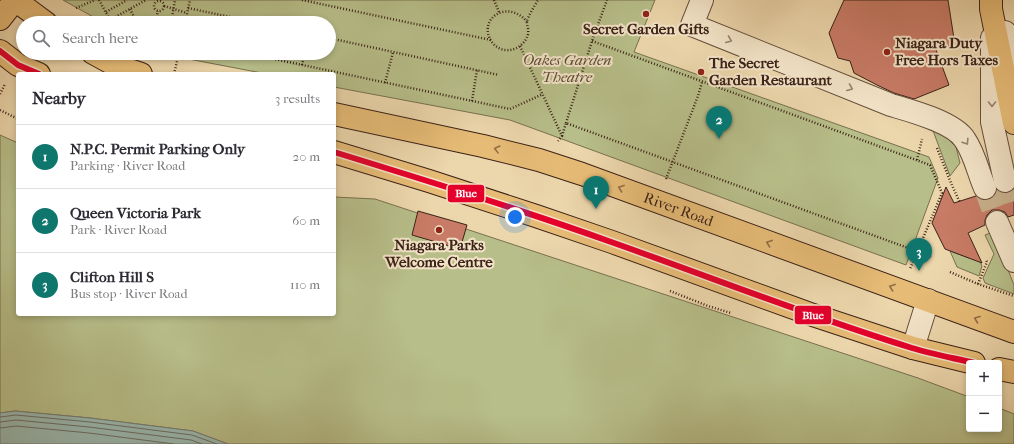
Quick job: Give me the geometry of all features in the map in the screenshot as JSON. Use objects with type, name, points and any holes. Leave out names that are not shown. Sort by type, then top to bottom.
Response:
[{"type":"main road","points":[[0,19],[15,0],[37,16]]},
{"type":"main road","points":[[993,3],[1014,123]]},
{"type":"main road","points":[[0,51],[18,65],[34,72]]},
{"type":"main road","points":[[106,60],[117,66],[135,72]]},
{"type":"main road","name":"River Road","points":[[336,114],[483,146],[540,160],[1014,332]]},
{"type":"main road","points":[[336,153],[536,216],[813,315],[913,348],[966,361]]},
{"type":"main road","points":[[1002,370],[1014,372]]},
{"type":"lane","points":[[702,0],[692,25],[891,105],[924,115],[953,128],[964,138],[970,149],[985,188]]},
{"type":"lane","points":[[993,3],[1010,35],[1014,66]]},
{"type":"lane","points":[[993,3],[992,122],[1005,181]]},
{"type":"lane","points":[[997,222],[1014,261]]},
{"type":"lane","points":[[913,348],[928,300]]},
{"type":"path","points":[[76,8],[95,0]]},
{"type":"path","points":[[100,0],[108,16]]},
{"type":"path","points":[[106,12],[127,0]]},
{"type":"path","points":[[117,16],[146,0]]},
{"type":"path","points":[[172,16],[175,0]]},
{"type":"path","points":[[186,16],[190,0]]},
{"type":"path","points":[[302,0],[491,40]]},
{"type":"path","points":[[494,0],[499,12]]},
{"type":"path","points":[[527,22],[538,0]]},
{"type":"path","points":[[562,136],[592,41],[607,0]]},
{"type":"path","points":[[158,11],[154,7],[155,1],[161,2],[164,6],[187,13]]},
{"type":"path","points":[[157,16],[158,11],[162,10],[164,6]]},
{"type":"path","points":[[188,8],[225,16]]},
{"type":"path","points":[[130,9],[134,16]]},
{"type":"path","points":[[512,10],[518,12],[527,22],[528,35],[525,41],[515,49],[501,49],[495,46],[488,34],[490,21],[493,16],[499,12],[512,10]]},
{"type":"path","points":[[336,40],[499,75]]},
{"type":"path","points":[[592,41],[930,165],[942,193],[908,273]]},
{"type":"path","points":[[520,46],[540,87]]},
{"type":"path","points":[[386,83],[393,52]]},
{"type":"path","points":[[174,72],[177,60]]},
{"type":"path","points":[[279,60],[335,72]]},
{"type":"path","points":[[302,65],[303,60]]},
{"type":"path","points":[[472,101],[477,70]]},
{"type":"path","points":[[336,72],[510,109],[543,94]]},
{"type":"path","points":[[666,180],[702,82]]},
{"type":"path","points":[[0,110],[16,118]]},
{"type":"path","points":[[566,123],[931,257]]},
{"type":"path","points":[[917,160],[922,138]]},
{"type":"path","points":[[951,183],[960,202]]},
{"type":"path","points":[[978,284],[987,262],[986,258]]},
{"type":"path","points":[[950,272],[978,284],[1014,296]]},
{"type":"green space","name":"Oakes Garden Theatre","points":[[63,0],[655,0],[634,52],[929,157],[938,178],[906,265],[510,120],[336,87],[336,72],[257,72],[194,60],[336,60],[336,16],[92,16]]},
{"type":"green space","points":[[932,128],[945,136],[956,147],[960,163],[950,176]]},
{"type":"green space","points":[[0,135],[16,142],[16,316],[336,316],[336,197],[375,199],[918,378],[966,396],[966,432],[1002,432],[1002,409],[1014,414],[1014,444],[228,444],[193,431],[90,418],[15,411],[0,413]]},
{"type":"green space","points":[[993,232],[1014,285],[1014,294],[985,283],[983,278],[994,254],[985,235]]},
{"type":"green space","points":[[950,251],[969,258],[977,255],[982,266],[979,276],[957,267]]},
{"type":"water","points":[[15,411],[90,418],[193,431],[228,444],[0,444],[0,413]]},
{"type":"building","name":"Niagara Duty Free Hors Taxes","points":[[844,0],[948,0],[955,45],[935,47],[949,85],[914,99],[894,93],[854,73],[850,61],[838,58],[829,33]]},
{"type":"building","points":[[946,187],[954,203],[976,196],[983,200],[989,200],[995,196],[997,190],[1002,193],[1007,193],[1014,189],[1014,215],[1008,217],[1005,212],[992,210],[987,215],[985,225],[968,233],[982,263],[945,249],[932,223]]},
{"type":"building","name":"Niagara Parks Welcome Centre","points":[[418,211],[467,225],[460,249],[412,235]]},
{"type":"tunnel","points":[[1005,181],[1014,211]]},
{"type":"tunnel","points":[[985,188],[997,222]]},
{"type":"transit line","name":"Blue","points":[[0,51],[18,65],[34,72]]},
{"type":"transit line","name":"Blue","points":[[336,153],[545,219],[874,336],[920,350],[966,361]]},
{"type":"place","name":"Secret Garden Gifts","points":[[646,14]]},
{"type":"place","name":"Niagara Duty Free Hors Taxes","points":[[887,52]]},
{"type":"place","name":"The Secret Garden Restaurant","points":[[701,72]]},
{"type":"place","name":"Queen Victoria Park","points":[[719,139]]},
{"type":"place","name":"N.P.C. Permit Parking Only","points":[[596,209]]},
{"type":"place","name":"Niagara Parks Welcome Centre","points":[[439,230]]},
{"type":"place","name":"Clifton Hill S","points":[[919,271]]}]
